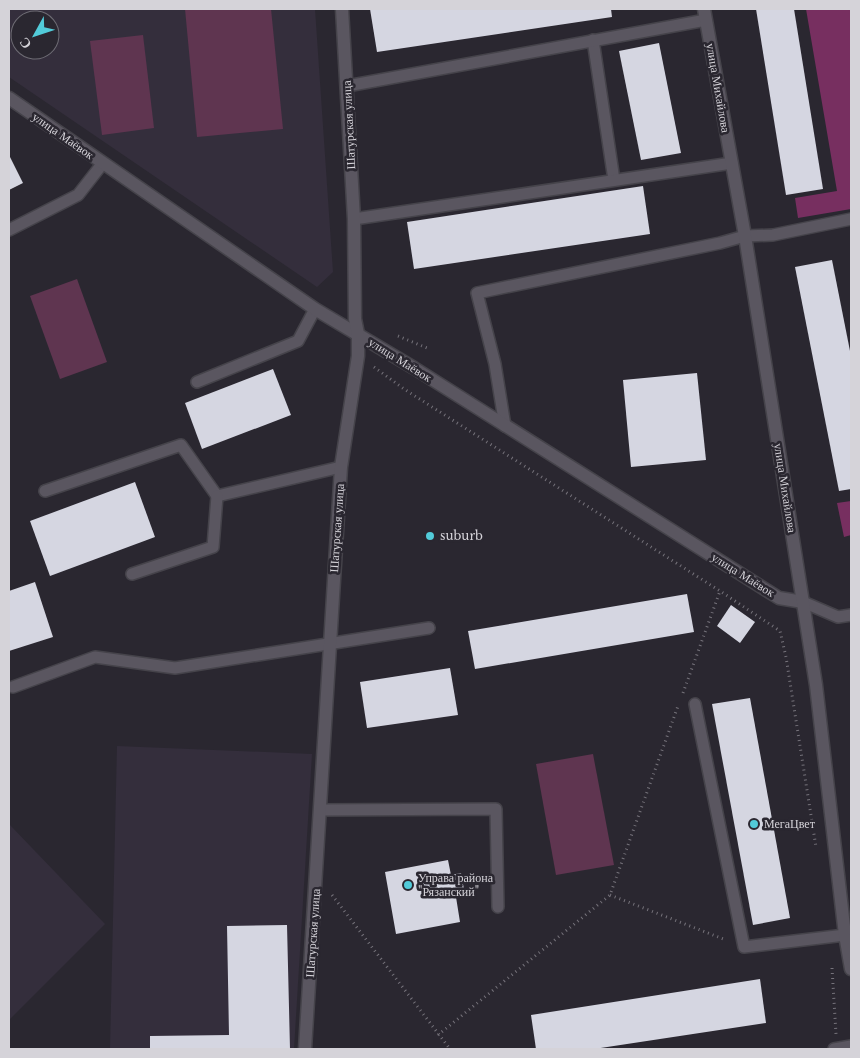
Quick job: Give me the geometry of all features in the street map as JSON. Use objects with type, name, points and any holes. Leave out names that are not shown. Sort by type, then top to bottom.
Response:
[{"type":"street","name":"Шатурская улица","points":[[305,1049],[341,467],[358,356],[358,334],[355,319],[354,219],[342,9]]},
{"type":"street","name":"улица Михайлова","points":[[705,15],[745,236],[816,685],[845,935],[851,969]]},
{"type":"street","name":"улица Маёвок","points":[[9,98],[315,309],[358,334],[779,598],[803,602]]},
{"type":"lane","points":[[346,86],[593,40],[705,15]]},
{"type":"lane","points":[[593,40],[614,180]]},
{"type":"lane","points":[[9,230],[78,195],[103,163]]},
{"type":"lane","points":[[354,219],[732,163]]},
{"type":"lane","points":[[505,426],[495,364],[477,293],[720,243],[745,236],[773,235],[851,218]]},
{"type":"lane","points":[[197,382],[298,341],[315,309]]},
{"type":"lane","points":[[45,492],[182,444],[217,496],[213,547],[132,574]]},
{"type":"lane","points":[[217,496],[341,467]]},
{"type":"lane","points":[[803,602],[838,617],[851,615]]},
{"type":"lane","points":[[13,687],[95,657],[175,668],[429,628]]},
{"type":"lane","points":[[695,704],[744,948],[845,935]]},
{"type":"lane","points":[[320,810],[496,809],[498,907]]},
{"type":"lane","points":[[835,1049],[851,1046]]},
{"type":"path","points":[[358,356],[404,389],[720,591],[780,632],[786,657],[816,850]]},
{"type":"path","points":[[438,1035],[610,895],[720,591]]},
{"type":"path","points":[[316,874],[450,1049]]},
{"type":"path","points":[[610,895],[744,948]]},
{"type":"path","points":[[830,937],[835,1049]]},
{"type":"shaded area","points":[[9,9],[315,9],[333,272],[317,287],[9,77]]},
{"type":"shaded area","points":[[185,9],[271,9],[283,129],[197,137]]},
{"type":"shaded area","points":[[806,9],[851,9],[851,209],[798,218],[795,198],[837,191]]},
{"type":"shaded area","points":[[143,35],[154,128],[102,135],[90,41]]},
{"type":"shaded area","points":[[77,279],[107,362],[60,379],[30,296]]},
{"type":"shaded area","points":[[851,501],[851,535],[844,537],[837,503]]},
{"type":"shaded area","points":[[117,746],[312,754],[294,1049],[110,1049]]},
{"type":"shaded area","points":[[593,754],[614,865],[556,875],[536,764]]},
{"type":"shaded area","points":[[9,824],[105,924],[9,1020]]},
{"type":"building","points":[[370,9],[611,9],[612,17],[377,52]]},
{"type":"building","points":[[756,9],[794,9],[823,189],[786,195]]},
{"type":"building","points":[[659,43],[681,153],[641,160],[619,51]]},
{"type":"building","points":[[9,155],[23,183],[9,190]]},
{"type":"building","points":[[643,186],[650,234],[414,269],[407,222]]},
{"type":"building","points":[[832,260],[851,356],[851,489],[839,491],[795,267]]},
{"type":"building","points":[[273,369],[291,415],[202,449],[185,403]]},
{"type":"building","points":[[697,373],[706,460],[631,467],[623,380]]},
{"type":"building","points":[[135,482],[155,537],[50,576],[30,521]]},
{"type":"building","points":[[35,582],[53,637],[9,651],[9,591]]},
{"type":"building","points":[[687,594],[694,632],[475,669],[468,631]]},
{"type":"building","points":[[731,605],[755,622],[740,643],[717,626]]},
{"type":"building","points":[[450,668],[458,715],[367,728],[360,682]]},
{"type":"building","points":[[750,698],[790,918],[753,925],[712,704]]},
{"type":"building","points":[[448,860],[451,875],[461,873],[465,895],[456,897],[460,922],[396,934],[385,872]]},
{"type":"building","points":[[287,925],[290,1049],[150,1049],[150,1036],[229,1035],[227,926]]},
{"type":"building","points":[[760,979],[766,1023],[594,1049],[536,1049],[531,1015]]},
{"type":"place","name":"suburb","points":[[430,536]]},
{"type":"place","name":"МегаЦвет","points":[[754,824]]},
{"type":"place","name":"Управа района \"Рязанский\"","points":[[408,885]]}]
